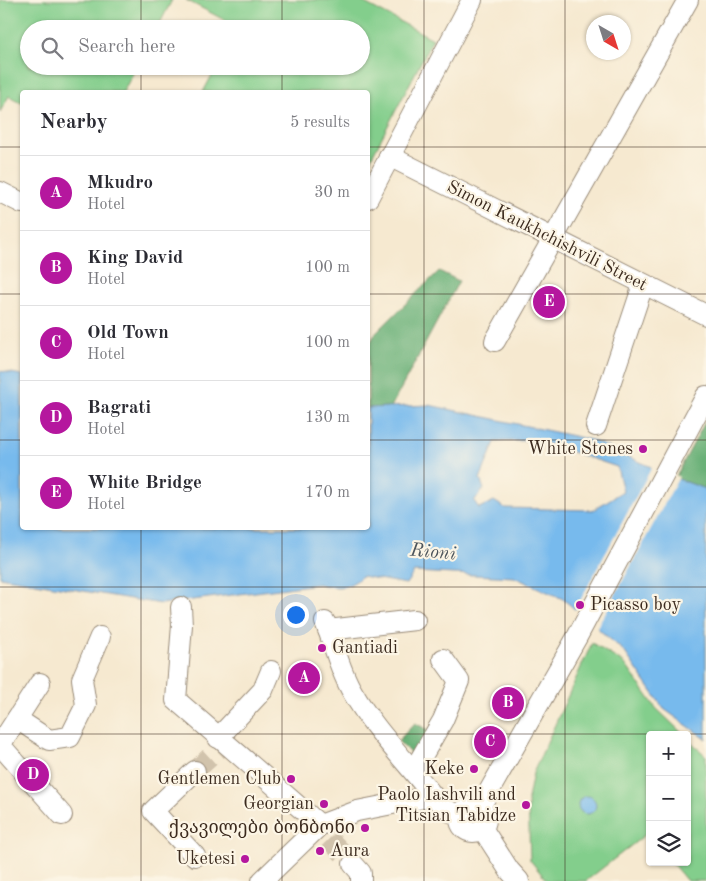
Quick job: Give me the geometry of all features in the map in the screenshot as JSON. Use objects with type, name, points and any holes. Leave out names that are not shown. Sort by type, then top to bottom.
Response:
[{"type":"street","points":[[370,194],[472,0]]},
{"type":"street","points":[[495,341],[551,238],[688,0]]},
{"type":"street","name":"Simon Kaukhchishvili Street","points":[[389,156],[706,315]]},
{"type":"street","points":[[0,192],[20,202]]},
{"type":"street","points":[[596,426],[643,285]]},
{"type":"street","points":[[471,811],[574,643],[706,396]]},
{"type":"street","points":[[181,607],[182,626],[176,700],[221,743],[322,831]]},
{"type":"street","points":[[415,620],[326,626],[339,667],[353,694],[376,726],[414,770],[433,796],[450,812],[471,811],[486,819],[482,828],[509,870],[519,881]]},
{"type":"street","points":[[17,719],[49,740],[70,737],[86,705],[82,679],[100,637]]},
{"type":"street","points":[[414,770],[443,720],[459,681],[443,659]]},
{"type":"street","points":[[221,743],[263,690],[271,671]]},
{"type":"street","points":[[20,767],[0,745],[40,683]]},
{"type":"street","points":[[195,771],[153,810],[195,856]]},
{"type":"street","points":[[262,881],[322,831],[357,811],[433,796]]},
{"type":"green space","points":[[0,0],[172,0],[162,20],[20,20],[20,75],[132,75],[124,90],[20,90],[20,102],[9,96],[0,112]]},
{"type":"green space","points":[[186,0],[359,0],[433,39],[370,160],[370,90],[204,90],[212,75],[370,75],[370,20],[225,20]]},
{"type":"green space","points":[[439,271],[459,281],[391,407],[370,408],[370,343],[375,334]]},
{"type":"green space","points":[[706,420],[706,489],[675,478]]},
{"type":"green space","points":[[592,643],[625,664],[656,708],[680,731],[646,731],[646,834],[586,881],[547,881],[530,860],[528,799],[533,773]]},
{"type":"green space","points":[[415,723],[428,730],[414,757],[398,741]]},
{"type":"green space","points":[[691,742],[706,756],[706,881],[687,881],[674,866],[691,866]]},
{"type":"water","name":"Rioni","points":[[0,371],[20,375],[20,530],[370,530],[370,408],[429,405],[592,440],[675,478],[706,489],[706,739],[664,709],[624,651],[563,599],[514,577],[414,572],[406,584],[362,576],[357,581],[341,587],[318,584],[161,604],[0,577]],"holes":[[[537,440],[617,467],[623,491],[593,510],[505,508],[494,501],[479,508],[474,501],[484,489],[480,479],[495,442]]]},
{"type":"water","points":[[587,796],[593,799],[596,805],[593,811],[587,814],[581,811],[578,805],[581,799]]},
{"type":"pier","points":[[653,465],[679,477],[596,630],[574,612]]},
{"type":"tunnel","points":[[195,771],[220,748]]},
{"type":"tunnel","points":[[329,839],[353,864]]},
{"type":"place","name":"White Bridge","points":[[549,302]]},
{"type":"place","name":"White Stones","points":[[643,449]]},
{"type":"place","name":"Picasso boy","points":[[580,605]]},
{"type":"place","name":"Gantiadi","points":[[322,648]]},
{"type":"place","name":"Mkudro","points":[[304,678]]},
{"type":"place","name":"King David","points":[[508,703]]},
{"type":"place","name":"Old Town","points":[[490,742]]},
{"type":"place","name":"Keke","points":[[474,769]]},
{"type":"place","name":"Bagrati","points":[[33,775]]},
{"type":"place","name":"Gentlemen Club","points":[[291,779]]},
{"type":"place","name":"Georgian","points":[[324,804]]},
{"type":"place","name":"Paolo Iashvili and Titsian Tabidze","points":[[526,805]]},
{"type":"place","name":"ქვავილები ბონბონი","points":[[365,828]]},
{"type":"place","name":"Aura","points":[[320,851]]},
{"type":"place","name":"Uketesi","points":[[245,859]]}]
